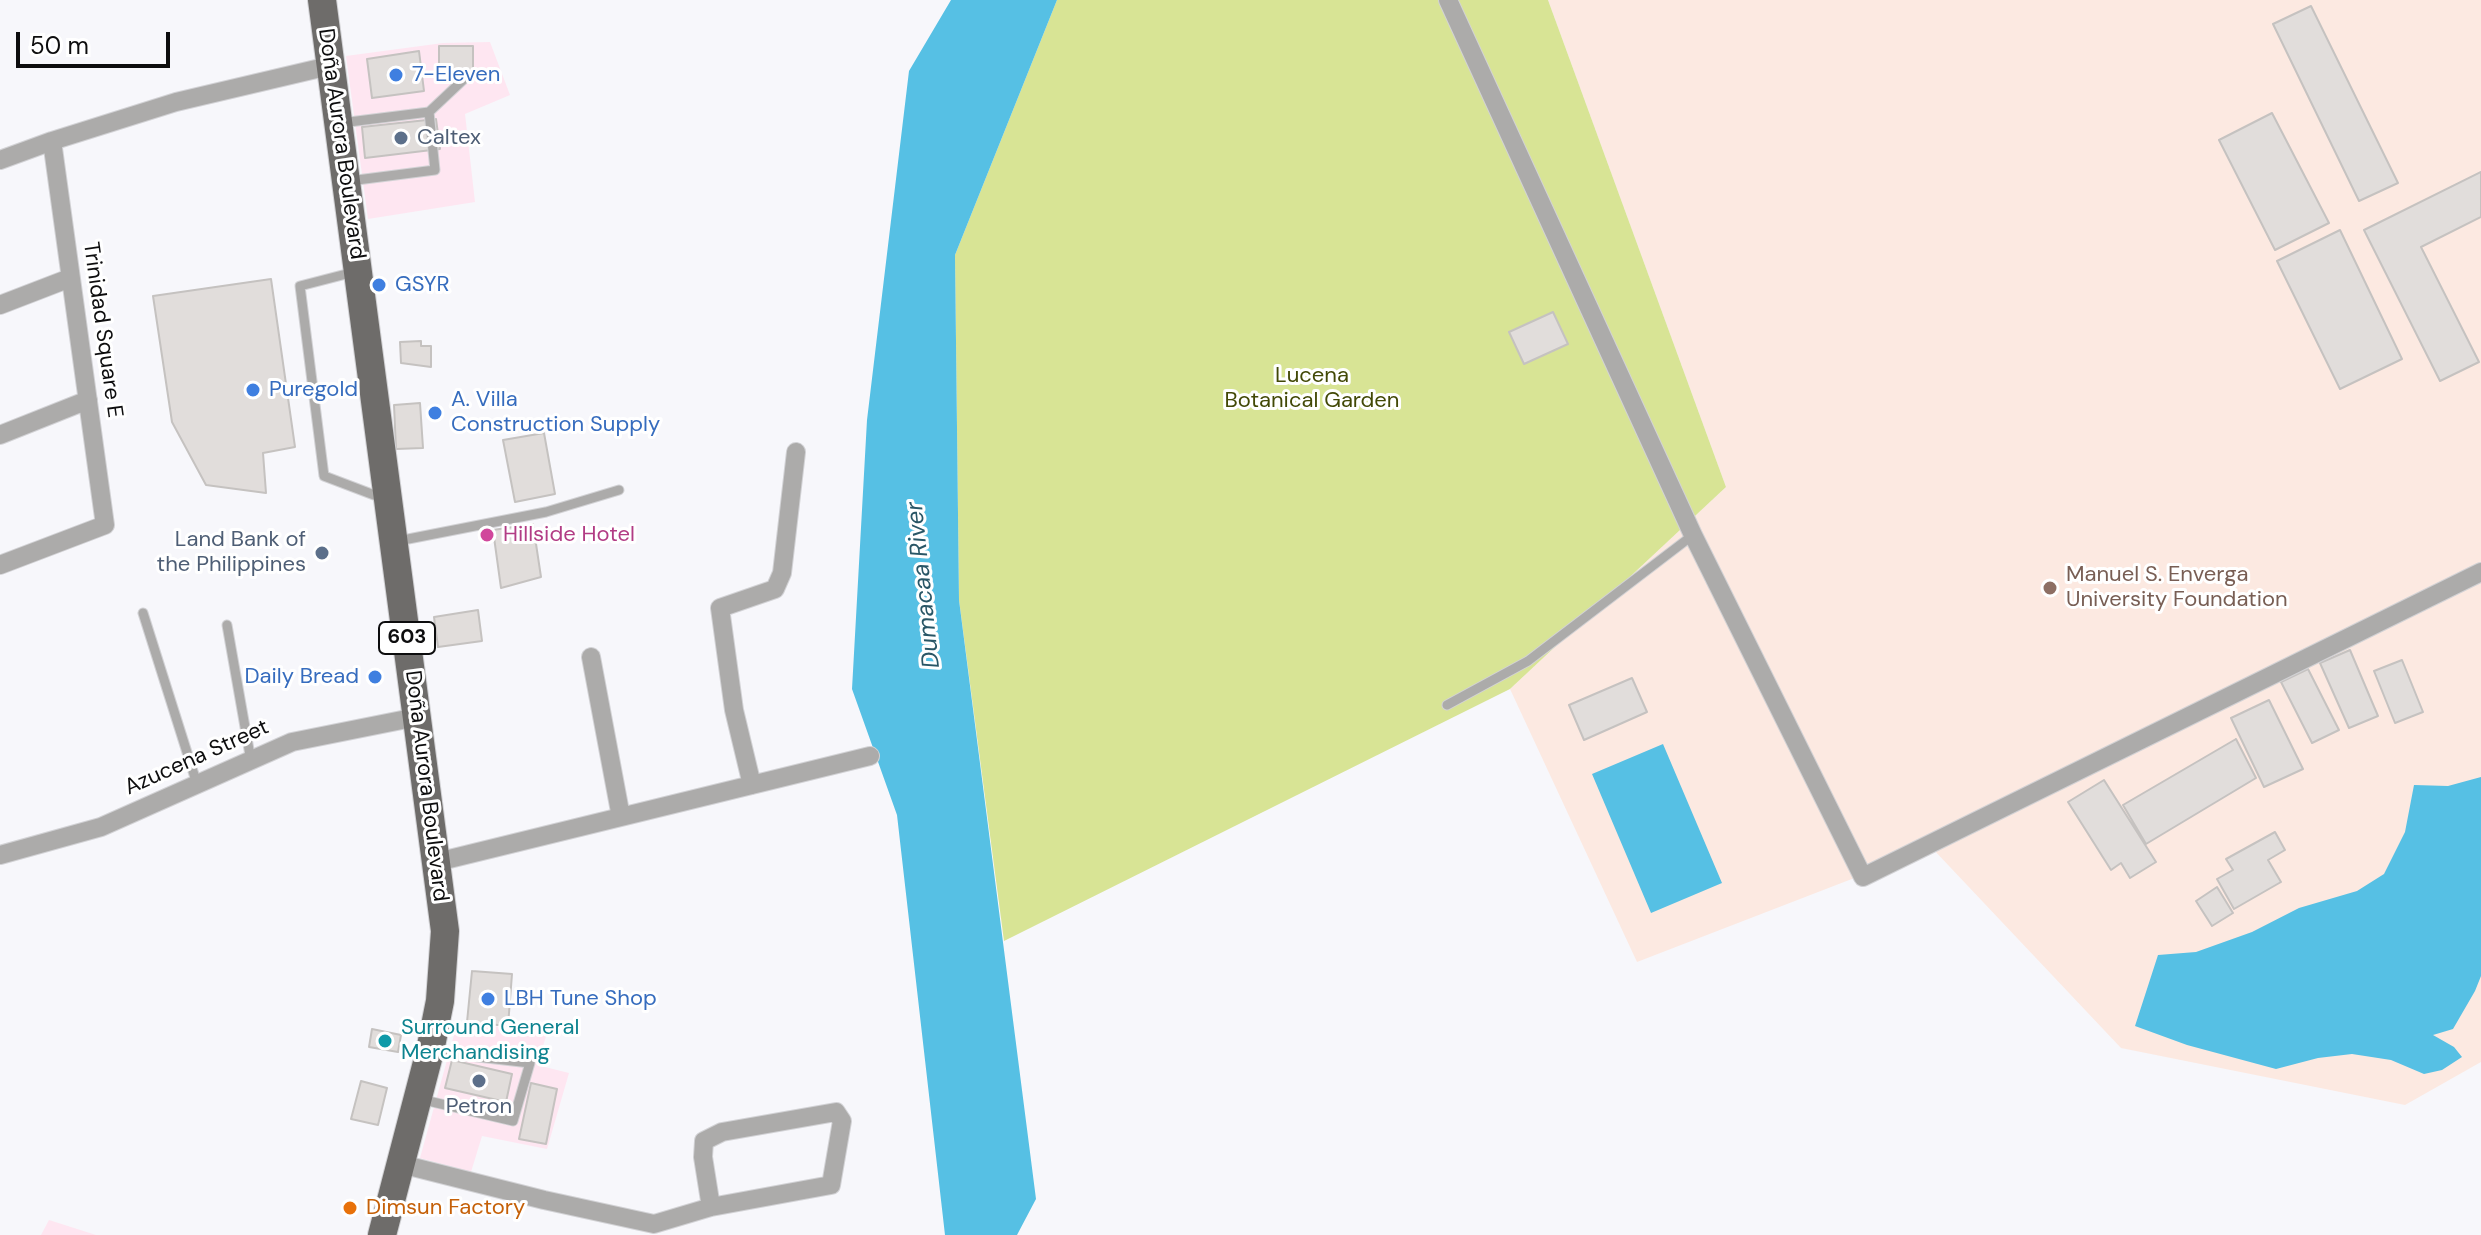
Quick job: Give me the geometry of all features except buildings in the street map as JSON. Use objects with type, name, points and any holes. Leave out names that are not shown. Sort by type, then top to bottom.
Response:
[{"type":"main road","name":"Doña Aurora Boulevard","points":[[322,0],[445,931],[440,1001],[430,1051],[420,1099],[382,1235]]},
{"type":"street","points":[[1448,0],[1693,535],[1863,877],[2481,572]]},
{"type":"street","points":[[0,160],[176,102],[329,66]]},
{"type":"street","name":"Trinidad Square E","points":[[0,565],[105,525],[52,141]]},
{"type":"street","points":[[0,305],[70,278]]},
{"type":"street","points":[[0,435],[88,400]]},
{"type":"street","points":[[752,785],[734,710],[720,608],[775,589],[782,573],[796,452]]},
{"type":"street","points":[[591,657],[621,817]]},
{"type":"street","name":"Azucena Street","points":[[0,855],[101,827],[292,742],[417,717]]},
{"type":"street","points":[[437,862],[870,756]]},
{"type":"street","points":[[401,1164],[654,1224],[711,1207],[831,1185],[842,1121],[836,1112],[722,1132],[704,1141],[703,1157],[711,1207]]},
{"type":"lane","points":[[338,124],[429,112],[463,80]]},
{"type":"lane","points":[[345,182],[435,170],[429,112]]},
{"type":"lane","points":[[358,271],[300,286],[324,476],[389,501]]},
{"type":"lane","points":[[394,542],[546,512],[619,490]]},
{"type":"lane","points":[[1447,705],[1528,661],[1693,535]]},
{"type":"lane","points":[[143,613],[197,784]]},
{"type":"lane","points":[[227,625],[251,761]]},
{"type":"lane","points":[[420,1099],[513,1121],[530,1063],[430,1051]]},
{"type":"shaded area","name":"Manuel S. Enverga University Foundation","points":[[1548,0],[2481,0],[2481,1062],[2405,1105],[2121,1048],[1932,848],[1637,962],[1510,689],[1726,487]]},
{"type":"shaded area","points":[[490,42],[510,95],[465,114],[475,202],[368,219],[346,56],[443,43]]},
{"type":"shaded area","points":[[457,1024],[548,1030],[537,1065],[569,1073],[547,1149],[482,1136],[471,1172],[420,1158]]},
{"type":"shaded area","points":[[49,1220],[96,1235],[41,1235]]},
{"type":"green space","name":"Lucena Botanical Garden","points":[[1057,0],[1548,0],[1726,487],[1510,689],[1004,941],[959,600],[955,255]]},
{"type":"water","name":"Dumacaa River","points":[[951,0],[1057,0],[955,255],[959,600],[1036,1199],[1017,1235],[945,1235],[897,815],[852,689],[867,420],[909,71]]},
{"type":"water","points":[[1663,744],[1722,883],[1651,913],[1592,774]]},
{"type":"water","points":[[2481,777],[2481,976],[2453,1029],[2433,1035],[2454,1047],[2462,1057],[2442,1070],[2424,1074],[2391,1060],[2352,1054],[2318,1058],[2276,1069],[2187,1045],[2135,1026],[2158,955],[2196,952],[2252,932],[2299,908],[2357,891],[2384,874],[2405,832],[2414,785],[2448,786]]},
{"type":"place","name":"7-Eleven","points":[[396,75]]},
{"type":"place","name":"Caltex","points":[[401,138]]},
{"type":"place","name":"GSYR","points":[[379,285]]},
{"type":"place","name":"Puregold","points":[[253,390]]},
{"type":"place","name":"A. Villa Construction Supply","points":[[435,413]]},
{"type":"place","name":"Hillside Hotel","points":[[487,535]]},
{"type":"place","name":"Land Bank of the Philippines","points":[[322,553]]},
{"type":"place","name":"Manuel S. Enverga University Foundation","points":[[2050,588]]},
{"type":"place","name":"Daily Bread","points":[[375,677]]},
{"type":"place","name":"LBH Tune Shop","points":[[488,999]]},
{"type":"place","name":"Surround General Merchandising","points":[[385,1041]]},
{"type":"place","name":"Petron","points":[[479,1081]]},
{"type":"place","name":"Dimsun Factory","points":[[350,1208]]}]
